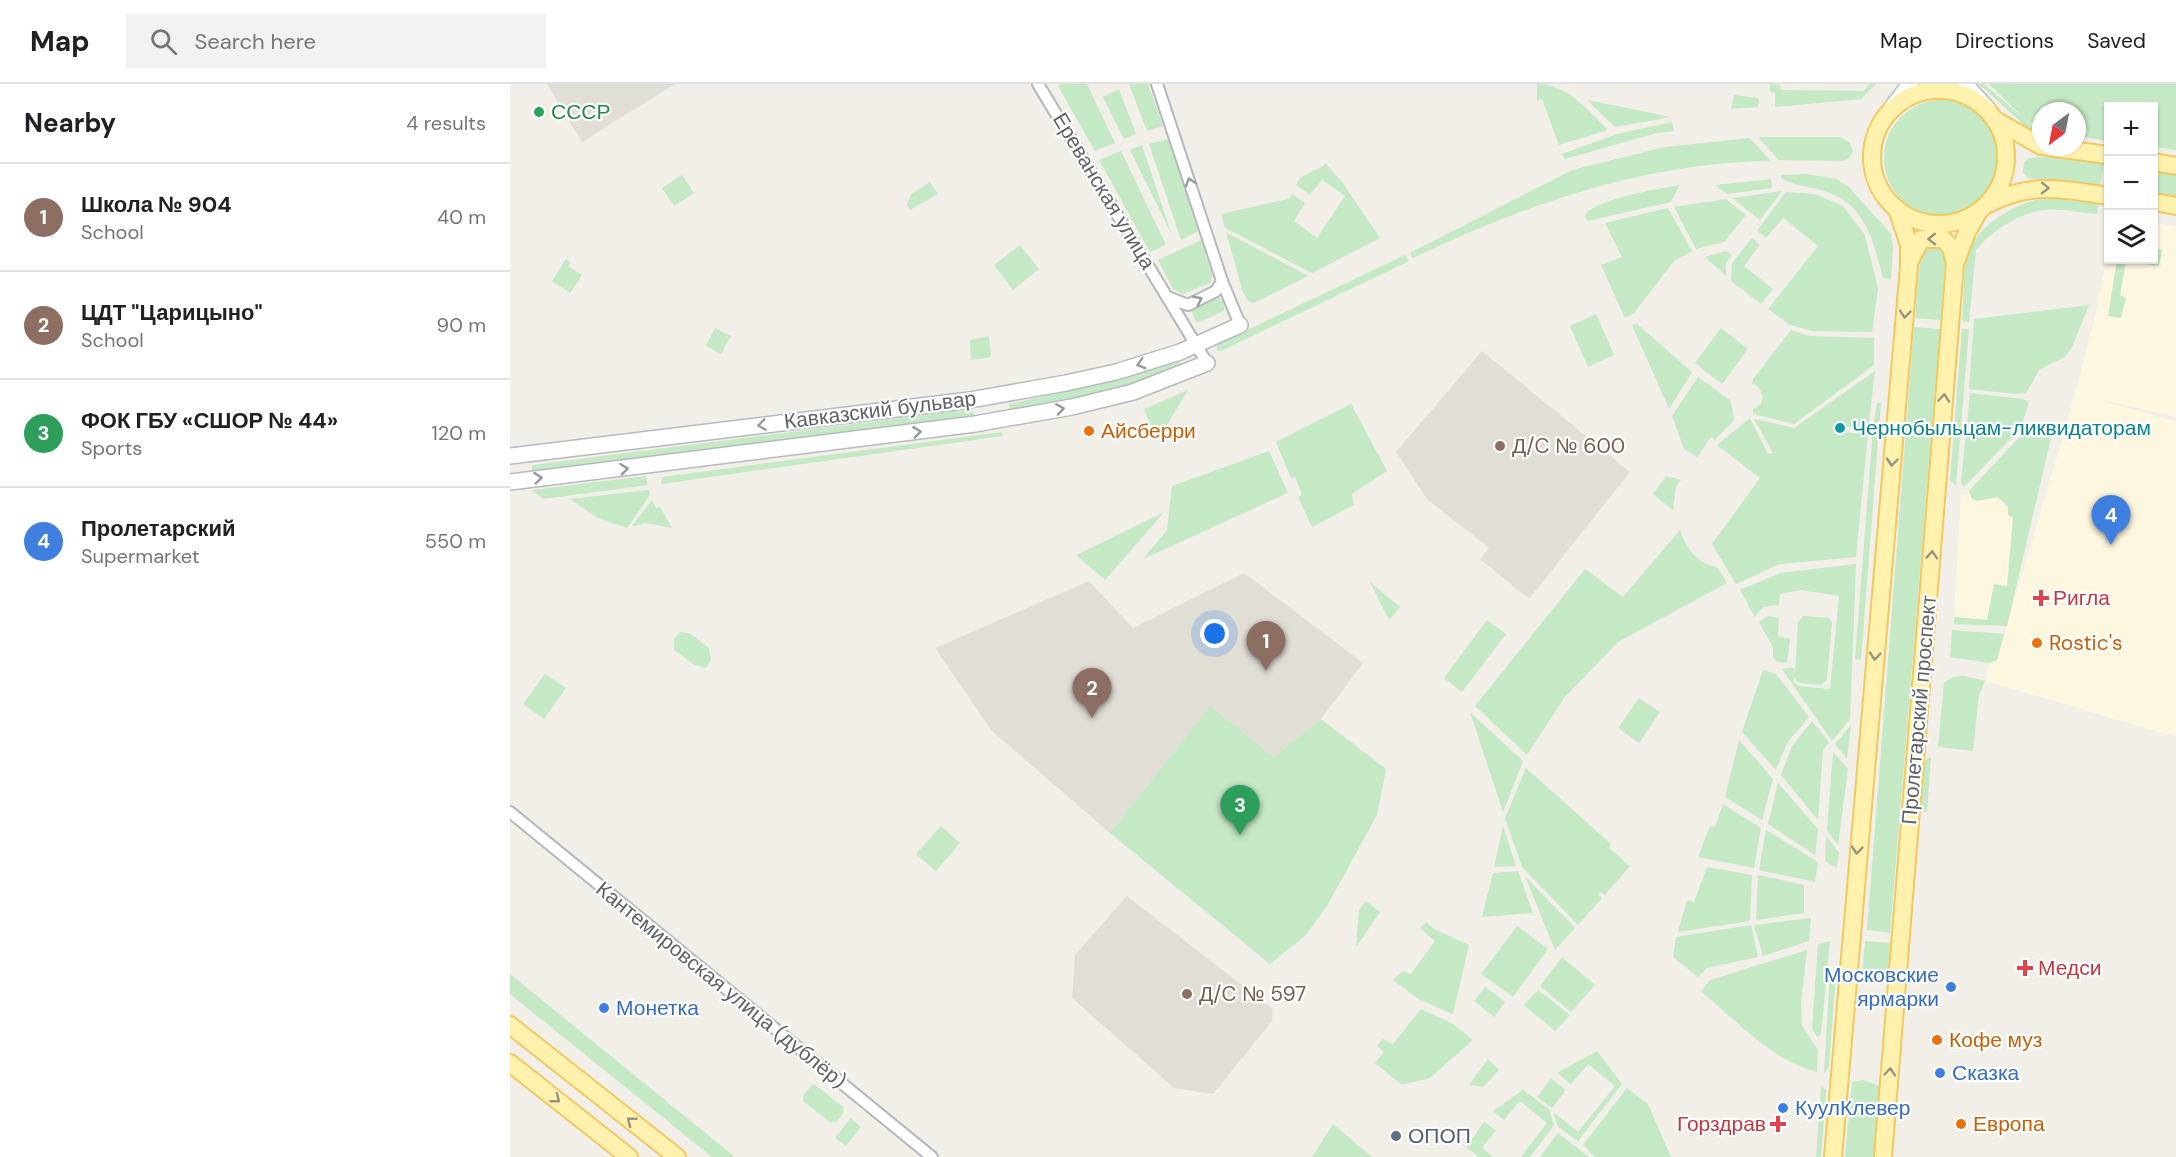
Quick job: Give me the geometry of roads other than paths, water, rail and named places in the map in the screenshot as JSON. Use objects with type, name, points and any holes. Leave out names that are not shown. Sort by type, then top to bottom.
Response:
[{"type":"main road","points":[[1910,84],[1877,130],[1870,153],[1872,170],[1881,194],[1897,209],[1941,223],[1957,221],[2010,194],[2038,188],[2104,195]]},
{"type":"main road","points":[[1965,84],[1993,115],[2006,147],[2005,167],[1998,190],[1983,208]]},
{"type":"main road","points":[[1892,107],[1915,95],[1942,93],[1962,96],[2032,140]]},
{"type":"main road","points":[[2086,152],[2104,154]]},
{"type":"main road","points":[[2158,163],[2176,166]]},
{"type":"main road","points":[[2158,203],[2176,206]]},
{"type":"main road","name":"Пролетарский проспект","points":[[1883,1157],[1955,264],[1967,232],[1983,208]]},
{"type":"main road","points":[[1833,1157],[1909,266],[1909,245],[1897,209]]},
{"type":"main road","points":[[1909,266],[1918,244],[1925,237],[1943,239],[1947,242],[1955,264]]},
{"type":"main road","name":"Кавказский бульвар","points":[[510,456],[899,406],[969,400],[1116,372],[1196,345],[1240,325]]},
{"type":"main road","name":"Кавказский бульвар","points":[[510,482],[975,424],[1072,407],[1133,392],[1207,363]]},
{"type":"main road","points":[[1012,392],[1005,396],[1002,405],[1006,412],[1017,416]]},
{"type":"main road","points":[[969,400],[978,401],[984,407],[982,420],[975,424]]},
{"type":"main road","points":[[510,1025],[677,1157]]},
{"type":"main road","points":[[510,1063],[629,1157]]},
{"type":"street","name":"Ереванская улица","points":[[1038,84],[1170,298],[1207,363]]},
{"type":"street","points":[[1157,84],[1222,281],[1240,325]]},
{"type":"street","points":[[1170,298],[1188,305],[1216,291],[1222,281]]},
{"type":"street","name":"Кантемировская улица (дублёр)","points":[[510,812],[932,1157]]},
{"type":"place","name":"СССР","points":[[539,112]]},
{"type":"place","name":"Чернобыльцам-ликвидаторам","points":[[1840,428]]},
{"type":"place","name":"Айсберри","points":[[1089,431]]},
{"type":"place","name":"Д/C № 600","points":[[1500,446]]},
{"type":"place","name":"Пролетарский","points":[[2111,545]]},
{"type":"place","name":"Ригла","points":[[2041,598]]},
{"type":"place","name":"Rostic's","points":[[2037,643]]},
{"type":"place","name":"Школа № 904","points":[[1266,671]]},
{"type":"place","name":"ЦДТ \"Царицыно\"","points":[[1092,718]]},
{"type":"place","name":"ФОК ГБУ «СШОР № 44»","points":[[1240,835]]},
{"type":"place","name":"Медси","points":[[2025,968]]},
{"type":"place","name":"Московские ярмарки","points":[[1951,987]]},
{"type":"place","name":"Д/C № 597","points":[[1187,994]]},
{"type":"place","name":"Монетка","points":[[604,1008]]},
{"type":"place","name":"Кофе муз","points":[[1937,1040]]},
{"type":"place","name":"Сказка","points":[[1940,1073]]},
{"type":"place","name":"КуулКлевер","points":[[1783,1108]]},
{"type":"place","name":"Горздрав","points":[[1778,1124]]},
{"type":"place","name":"Европа","points":[[1961,1124]]},
{"type":"place","name":"ОПОП","points":[[1396,1136]]}]
